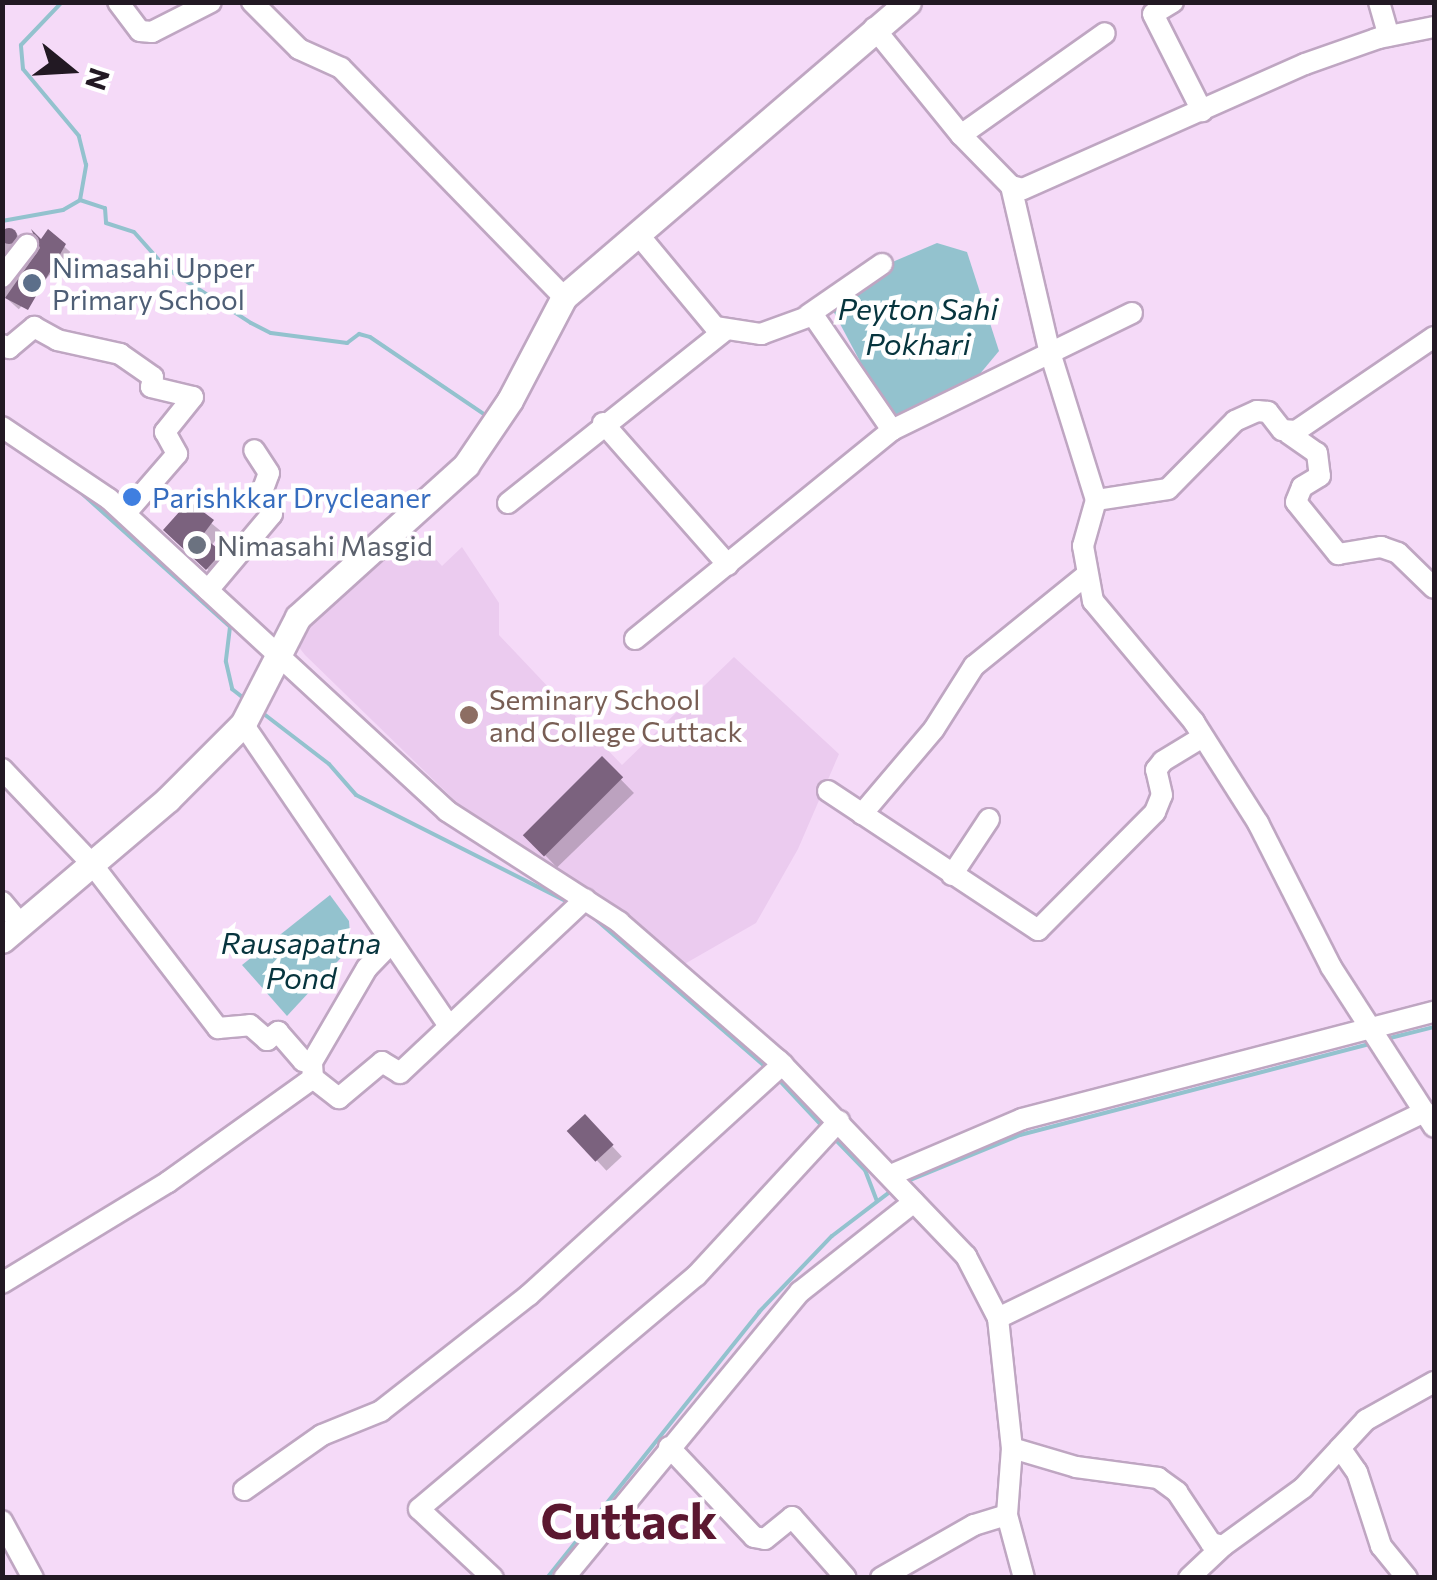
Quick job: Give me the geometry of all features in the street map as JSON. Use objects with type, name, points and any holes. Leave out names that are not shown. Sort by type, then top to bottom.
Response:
[{"type":"main road","points":[[12,932],[92,864],[249,713],[298,616],[325,586],[466,465],[510,400],[564,297],[879,16],[908,2]]},
{"type":"street","points":[[118,2],[140,30],[152,32],[211,2]]},
{"type":"street","points":[[252,2],[299,49],[340,68],[564,297]]},
{"type":"street","points":[[1173,2],[1152,14],[1202,111]]},
{"type":"street","points":[[1379,2],[1389,36]]},
{"type":"street","points":[[879,16],[961,136],[1012,186],[1048,349],[1096,500],[1086,526],[1086,576],[1093,600],[1155,671],[1258,824],[1330,967],[1430,1119],[998,1318]]},
{"type":"street","points":[[1012,186],[1050,180],[1202,111],[1389,36],[1434,27]]},
{"type":"street","points":[[961,136],[1105,33]]},
{"type":"street","points":[[637,233],[724,331]]},
{"type":"street","points":[[2,277],[26,245]]},
{"type":"street","points":[[508,503],[603,423],[724,331],[761,334],[808,314],[882,264]]},
{"type":"street","points":[[635,639],[892,430],[1048,349],[1132,313]]},
{"type":"street","points":[[808,314],[892,430]]},
{"type":"street","points":[[2,344],[8,348],[34,327],[58,340],[120,354],[153,376],[152,387],[193,397],[164,432],[177,454],[125,514]]},
{"type":"street","points":[[1288,433],[1434,338]]},
{"type":"street","points":[[1096,500],[1168,489],[1235,421],[1257,411],[1268,412],[1288,433],[1318,453],[1320,476],[1302,487],[1296,502],[1338,554],[1380,548],[1398,554],[1434,588]]},
{"type":"street","points":[[603,423],[728,564]]},
{"type":"street","points":[[3,430],[64,464],[125,514],[447,811],[585,900],[783,1064],[966,1256],[998,1318],[1012,1448],[1007,1516],[1024,1578]]},
{"type":"street","points":[[208,590],[272,514],[262,492],[269,473],[254,450]]},
{"type":"street","points":[[862,814],[934,729],[974,666],[1086,576]]},
{"type":"street","points":[[249,713],[390,944],[449,1026]]},
{"type":"street","points":[[828,791],[1030,928],[1044,928],[1162,802],[1156,770],[1201,738]]},
{"type":"street","points":[[2,769],[92,864],[218,1028],[250,1025],[267,1040],[278,1032],[340,1098],[382,1062],[400,1073],[585,900]]},
{"type":"street","points":[[952,876],[989,819]]},
{"type":"street","points":[[2,902],[12,932]]},
{"type":"street","points":[[2,1283],[168,1182],[313,1070],[367,968],[390,944]]},
{"type":"street","points":[[893,1177],[1022,1119],[1375,1036],[1434,1012]]},
{"type":"street","points":[[244,1490],[322,1435],[381,1411],[500,1318],[783,1064]]},
{"type":"street","points":[[493,1578],[419,1509],[696,1276],[839,1121]]},
{"type":"street","points":[[564,1578],[800,1292],[913,1200]]},
{"type":"street","points":[[1189,1578],[1222,1546],[1303,1488],[1366,1420],[1434,1382]]},
{"type":"street","points":[[670,1448],[754,1538],[765,1540],[792,1517],[846,1578]]},
{"type":"street","points":[[1012,1448],[1076,1467],[1158,1478],[1177,1492],[1212,1543],[1222,1546]]},
{"type":"street","points":[[1340,1448],[1357,1472],[1380,1546],[1407,1578]]},
{"type":"street","points":[[881,1578],[974,1525],[1007,1516]]},
{"type":"street","points":[[2,1521],[34,1578]]},
{"type":"shaded area","name":"Seminary School and College Cuttack","points":[[406,527],[442,566],[462,547],[499,603],[499,635],[622,765],[734,657],[839,754],[798,849],[756,923],[681,966],[479,824],[305,655],[298,646],[306,624]]},
{"type":"water","name":"Peyton Sahi Pokhari","points":[[937,243],[967,252],[999,351],[979,375],[896,416],[888,414],[830,305],[883,266]]},
{"type":"water","name":"Rausapatna Pond","points":[[330,895],[349,921],[351,947],[287,1016],[242,965]]},
{"type":"building","points":[[9,228],[17,236],[9,244],[1,236]]},
{"type":"building","points":[[31,229],[41,239],[48,229],[66,244],[28,310],[5,298],[40,248]]},
{"type":"building","name":"Nimasahi Masgid","points":[[189,501],[214,520],[202,536],[222,552],[206,570],[163,530]]},
{"type":"building","points":[[602,756],[623,777],[544,856],[523,835]]},
{"type":"building","points":[[585,1114],[614,1145],[595,1162],[567,1131]]},
{"type":"waterway","points":[[2,221],[63,210],[80,200],[86,165],[79,136],[23,69],[21,45],[62,2]]},
{"type":"waterway","points":[[80,200],[105,208],[106,223],[134,232],[166,268],[251,323],[271,333],[347,343],[359,334],[370,337],[488,417]]},
{"type":"waterway","points":[[11,444],[52,473]]},
{"type":"waterway","points":[[77,489],[230,627],[226,662],[232,689],[245,699]]},
{"type":"waterway","points":[[260,711],[329,764],[356,795],[572,904]]},
{"type":"waterway","points":[[593,917],[767,1068]]},
{"type":"waterway","points":[[1386,1039],[1434,1027]]},
{"type":"waterway","points":[[903,1183],[1020,1135],[1372,1043]]},
{"type":"waterway","points":[[777,1078],[822,1126]]},
{"type":"waterway","points":[[832,1136],[865,1170],[877,1201]]},
{"type":"waterway","points":[[547,1578],[759,1312],[832,1236],[891,1191]]},
{"type":"place","name":"Nimasahi Upper Primary School","points":[[32,283]]},
{"type":"place","name":"Parishkkar Drycleaner","points":[[132,497]]},
{"type":"place","name":"Nimasahi Masgid","points":[[197,545]]},
{"type":"place","name":"Seminary School and College Cuttack","points":[[469,715]]},
{"type":"district","name":"Cuttack","points":[[629,1520]]}]
